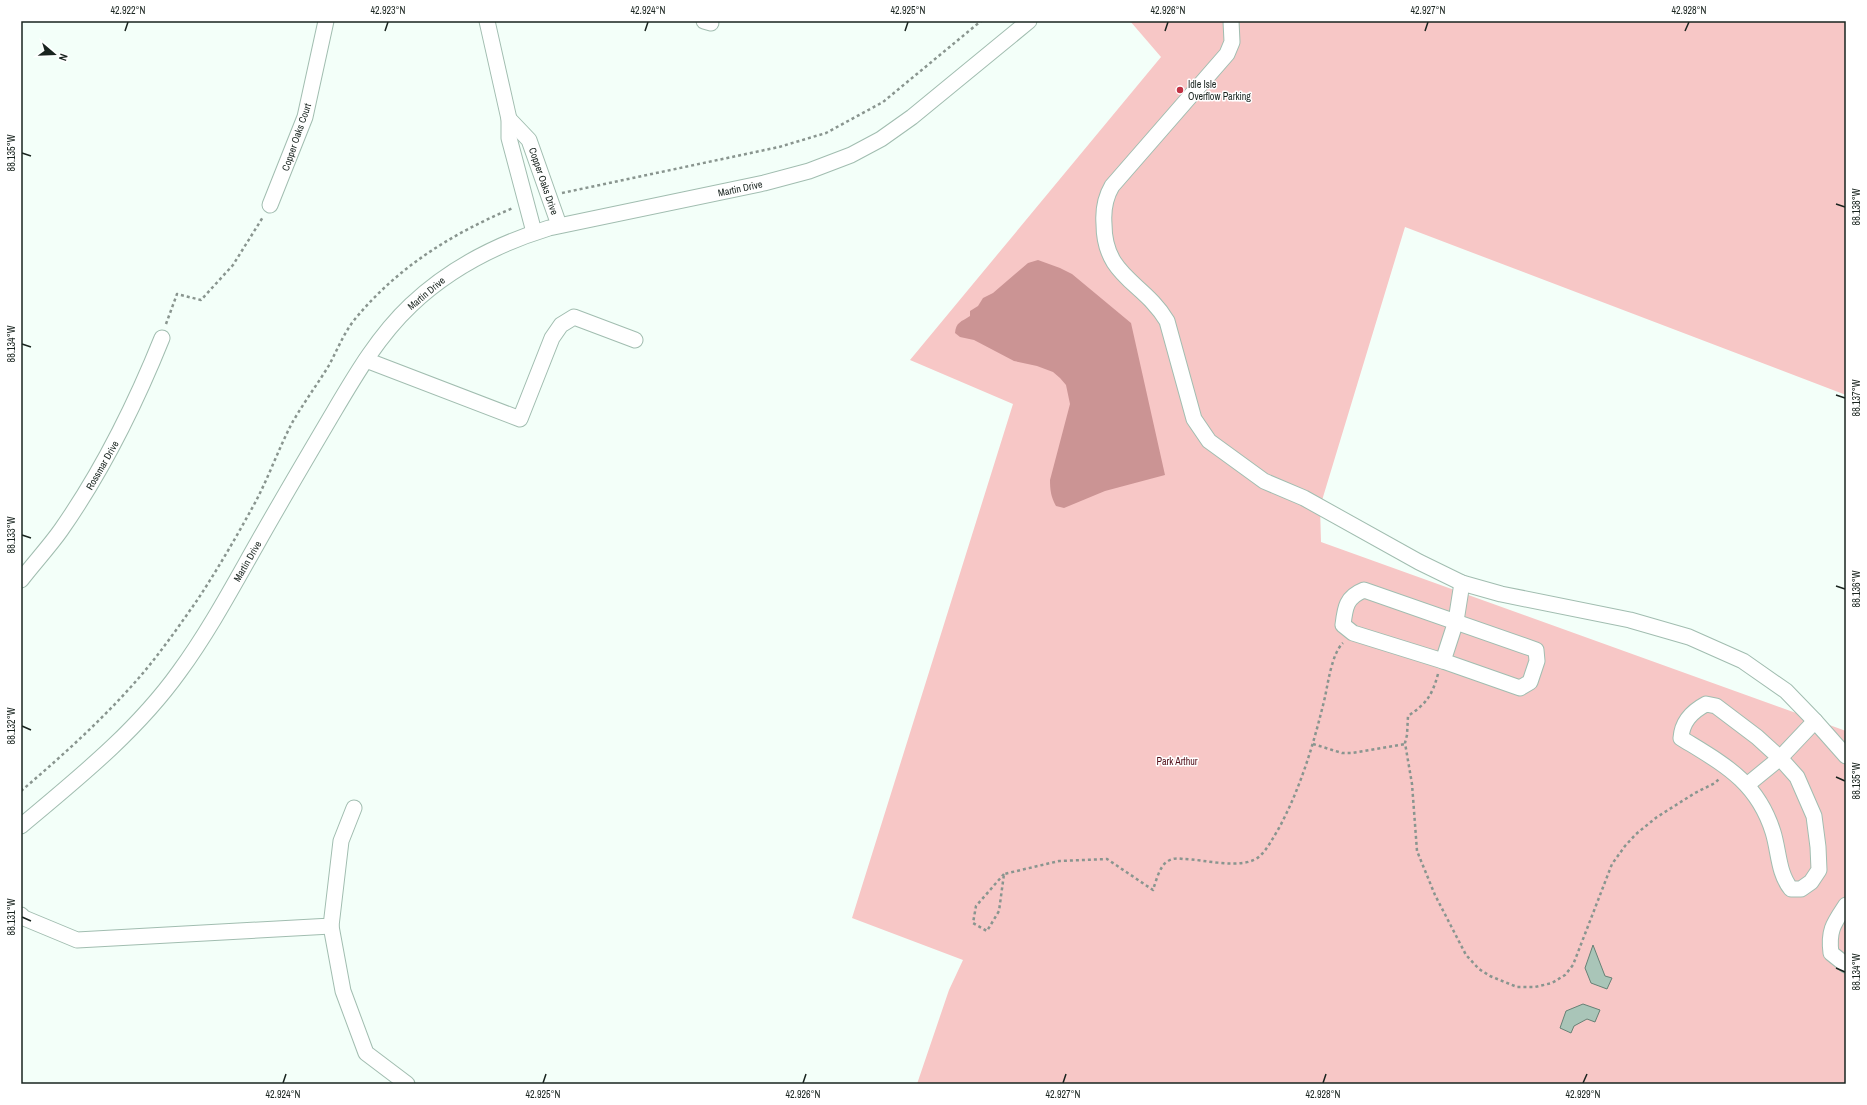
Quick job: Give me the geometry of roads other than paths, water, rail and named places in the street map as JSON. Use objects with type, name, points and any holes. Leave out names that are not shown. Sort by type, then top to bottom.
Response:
[{"type":"street","name":"Copper Oaks Court","points":[[270,205],[305,117],[326,21]]},
{"type":"street","name":"Copper Oaks Drive","points":[[487,21],[510,120],[509,138],[534,232]]},
{"type":"street","name":"Martin Drive","points":[[21,826],[110,750],[155,702],[179,672],[231,590],[286,492],[366,360],[391,326],[411,305],[434,285],[484,252],[534,232],[559,225],[764,182],[809,171],[851,155],[881,139],[912,117],[1029,21]]},
{"type":"street","points":[[1231,21],[1232,42],[1227,54],[1128,168],[1106,197],[1104,219],[1104,240],[1110,258],[1123,275],[1159,307],[1167,321],[1194,419],[1209,441],[1264,481],[1304,498],[1462,583],[1501,594],[1630,620],[1689,638],[1743,661],[1786,691],[1846,756]]},
{"type":"street","name":"Copper Oaks Drive","points":[[510,120],[529,140],[559,225]]},
{"type":"street","points":[[366,360],[520,419],[552,338],[560,325],[574,317],[635,340]]},
{"type":"street","name":"Rossmar Drive","points":[[21,580],[61,531],[84,495],[123,428],[162,338]]},
{"type":"street","points":[[1442,661],[1456,621],[1462,583]]},
{"type":"street","points":[[1364,590],[1456,621],[1536,650],[1537,661],[1530,682],[1520,688],[1442,661],[1353,633],[1343,626],[1345,608],[1354,594],[1364,590]]},
{"type":"street","points":[[1706,704],[1716,706],[1757,737],[1780,758],[1797,777],[1814,816],[1819,870],[1811,882],[1801,889],[1791,889],[1784,881],[1773,832],[1762,805],[1747,785],[1728,767],[1681,738],[1682,728],[1694,711],[1706,704]]},
{"type":"street","points":[[1747,785],[1780,758],[1815,721]]},
{"type":"street","points":[[354,808],[341,841],[331,926],[343,991],[366,1053],[407,1084]]},
{"type":"street","points":[[1846,905],[1834,923],[1829,938],[1831,953],[1846,965]]},
{"type":"street","points":[[21,915],[24,918],[77,940],[331,926]]},
{"type":"place","name":"Idle Isle Overflow Parking","points":[[1180,90]]},
{"type":"park label","name":"Park Arthur","points":[[1177,761]]}]
